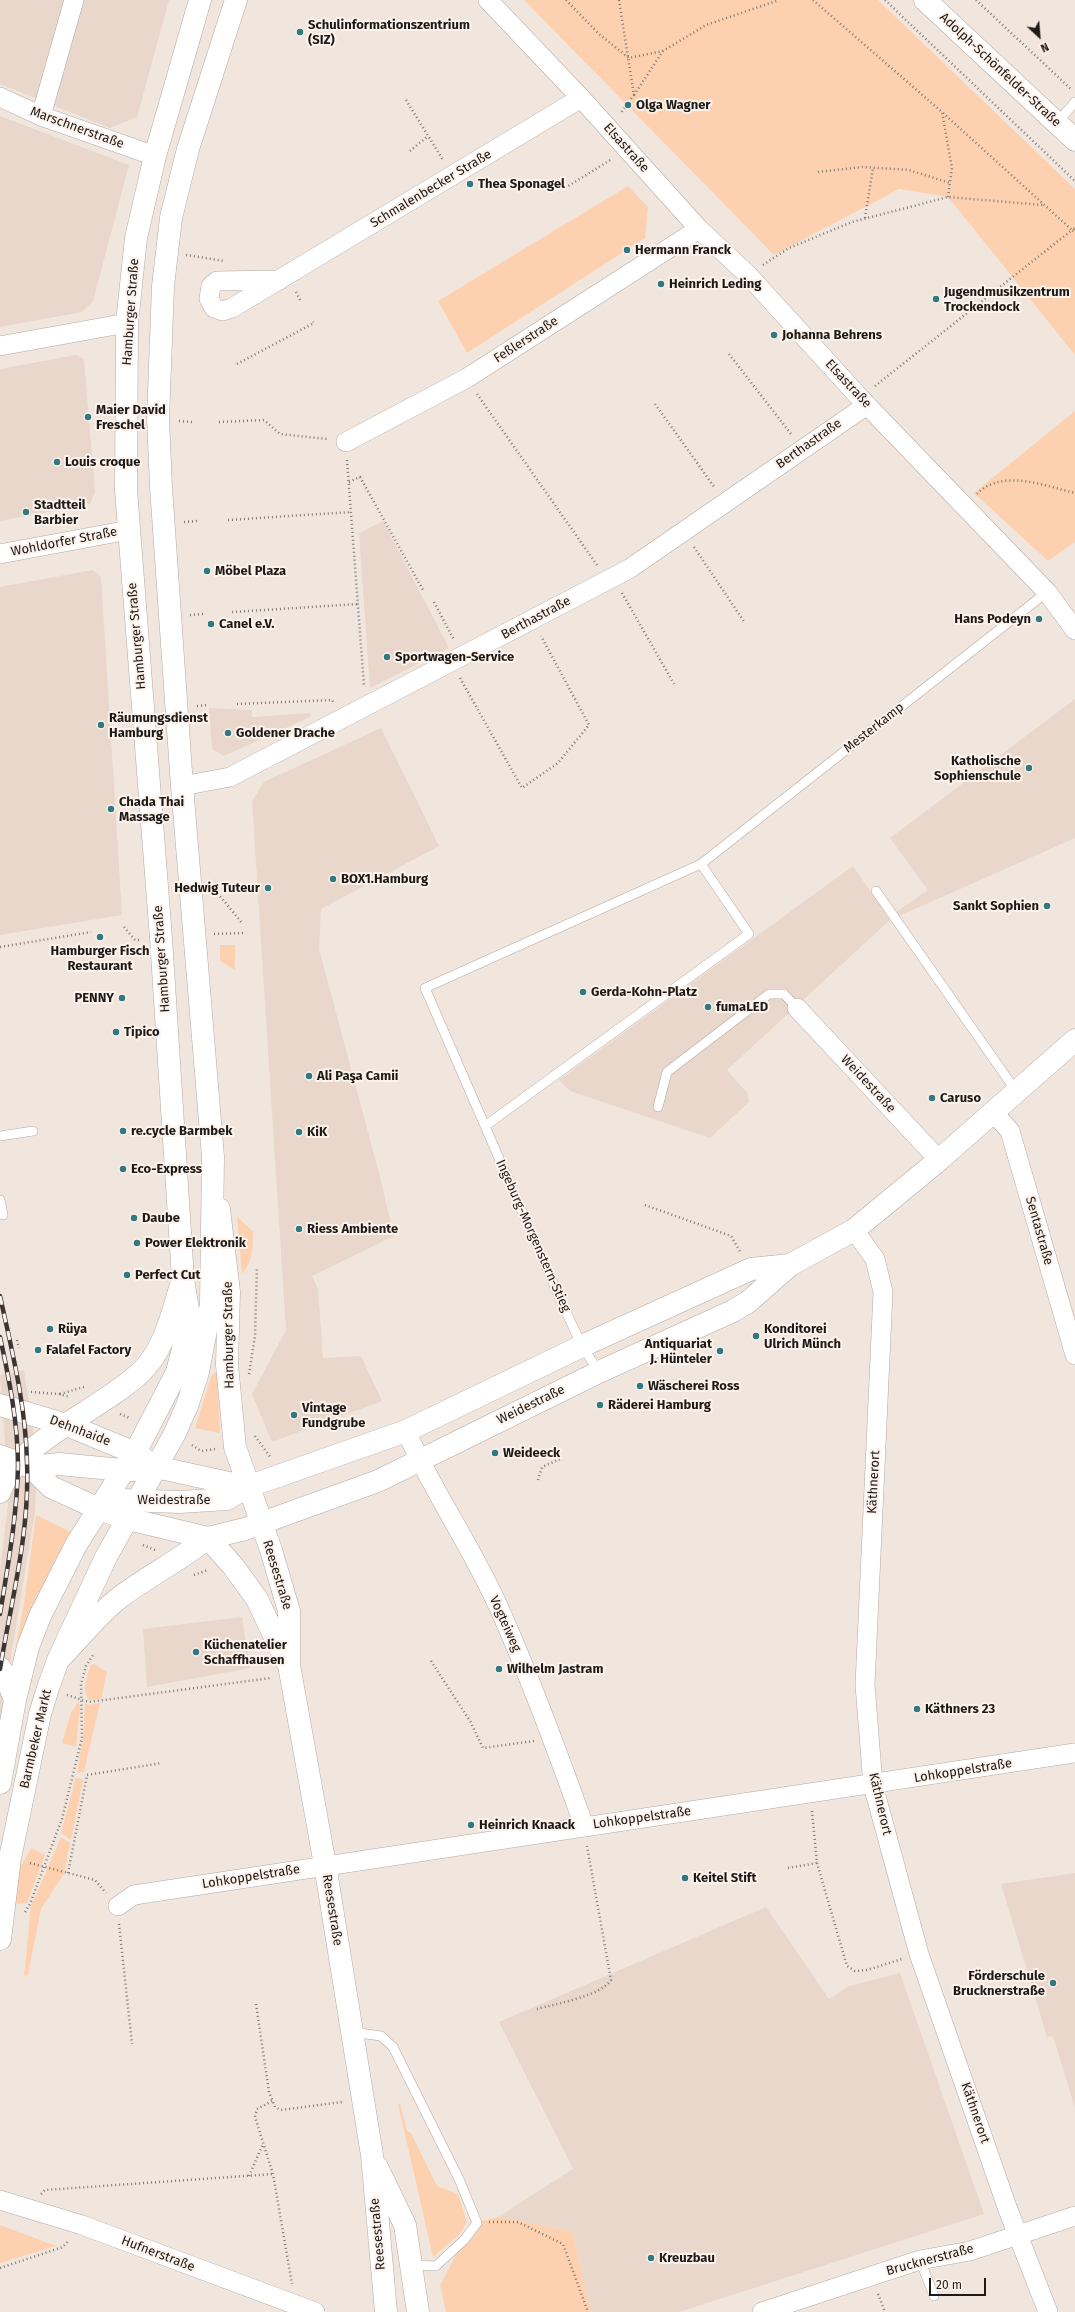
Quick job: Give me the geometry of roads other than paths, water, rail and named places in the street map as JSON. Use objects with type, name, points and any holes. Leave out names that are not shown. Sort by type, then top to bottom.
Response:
[{"type":"main road","name":"Hamburger Straße","points":[[129,1462],[177,1372],[190,1322],[183,1279],[160,924],[129,530],[126,475],[127,323],[136,238],[155,156],[200,0]]},
{"type":"main road","name":"Hamburger Straße","points":[[236,0],[188,150],[171,218],[163,286],[158,419],[161,487],[182,786],[213,1157],[230,1292],[228,1365],[235,1447],[247,1487]]},
{"type":"main road","name":"Adolph-Schönfelder-Straße","points":[[925,0],[1075,140]]},
{"type":"main road","name":"Weidestraße","points":[[260,1523],[378,1481],[599,1372],[733,1311],[748,1302],[790,1265],[854,1230],[939,1160],[1075,1040]]},
{"type":"main road","name":"Hamburger Straße","points":[[156,1467],[174,1435],[198,1372],[211,1304],[213,1157]]},
{"type":"main road","name":"Weidestraße","points":[[99,1509],[121,1500],[180,1502],[227,1500],[247,1487],[406,1431],[582,1346],[751,1269],[790,1265]]},
{"type":"main road","name":"Hamburger Straße","points":[[67,1425],[142,1371],[163,1342],[183,1279]]},
{"type":"main road","name":"Dehnhaide","points":[[0,1404],[67,1425],[129,1462],[156,1467]]},
{"type":"main road","points":[[0,1492],[3,1482],[16,1462],[67,1425]]},
{"type":"main road","points":[[16,1462],[59,1464],[129,1462]]},
{"type":"main road","points":[[16,1462],[52,1487],[99,1509],[128,1519]]},
{"type":"main road","name":"Barmbeker Markt","points":[[0,1783],[14,1700],[28,1647],[40,1616],[78,1543],[129,1462]]},
{"type":"main road","name":"Weidestraße","points":[[156,1467],[247,1487]]},
{"type":"main road","name":"Barmbeker Markt","points":[[0,1939],[10,1858],[40,1714],[48,1688],[58,1660],[106,1557],[156,1467]]},
{"type":"main road","name":"Reesestraße","points":[[247,1487],[289,1610],[290,1671],[325,1865],[372,2155],[386,2312]]},
{"type":"main road","name":"Weidestraße","points":[[128,1519],[208,1538]]},
{"type":"main road","points":[[58,1660],[117,1599],[150,1575],[192,1550],[208,1538],[245,1529],[260,1523]]},
{"type":"main road","name":"Reesestraße","points":[[208,1538],[234,1566],[257,1599],[290,1671]]},
{"type":"main road","points":[[0,1668],[7,1679],[14,1700]]},
{"type":"main road","name":"Reesestraße","points":[[372,2155],[405,2225],[418,2312]]},
{"type":"street","points":[[41,116],[74,0]]},
{"type":"street","name":"Elsastraße","points":[[488,0],[582,98],[699,229],[748,275],[863,401],[1047,592],[1075,630]]},
{"type":"street","name":"Marschnerstraße","points":[[0,97],[41,116],[155,156]]},
{"type":"street","name":"Schmalenbecker Straße","points":[[280,280],[582,98]]},
{"type":"street","name":"Feßlerstraße","points":[[346,442],[467,378],[699,229]]},
{"type":"street","points":[[0,346],[127,323]]},
{"type":"street","name":"Berthastraße","points":[[182,786],[230,777],[629,569],[803,449],[863,401]]},
{"type":"street","name":"Wohldorfer Straße","points":[[0,554],[129,530]]},
{"type":"street","name":"Weidestraße","points":[[797,1008],[939,1160]]},
{"type":"street","name":"Sentastraße","points":[[993,1112],[1010,1131],[1075,1355]]},
{"type":"street","name":"Käthnerort","points":[[854,1230],[876,1259],[883,1292],[865,1685],[873,1785],[919,1954],[1018,2235],[1048,2312]]},
{"type":"street","name":"Vogteiweg","points":[[406,1431],[419,1461],[463,1537],[499,1608],[553,1738],[584,1826]]},
{"type":"street","name":"Lohkoppelstraße","points":[[118,1906],[134,1895],[584,1826],[873,1785],[1075,1753]]},
{"type":"street","name":"Hufnerstraße","points":[[0,2200],[82,2225],[315,2312]]},
{"type":"street","name":"Brucknerstraße","points":[[762,2312],[784,2309],[920,2260],[970,2251],[1075,2216]]},
{"type":"lane","points":[[1057,123],[1075,102]]},
{"type":"lane","name":"Mesterkamp","points":[[485,1126],[425,988],[701,864],[1047,592]]},
{"type":"lane","points":[[485,1126],[749,934],[701,864]]},
{"type":"lane","points":[[876,891],[1016,1091]]},
{"type":"lane","points":[[658,1107],[667,1072],[769,994],[784,994],[797,1008]]},
{"type":"lane","name":"Ingeburg-Morgenstern-Stieg","points":[[485,1126],[582,1346],[599,1372]]},
{"type":"lane","points":[[0,1136],[33,1131]]},
{"type":"lane","points":[[0,1200],[3,1215]]},
{"type":"lane","points":[[352,2032],[381,2036],[393,2047],[459,2179],[477,2223],[464,2240],[436,2266],[411,2265]]},
{"type":"lane","points":[[920,2260],[934,2296]]},
{"type":"railway","points":[[0,1296],[14,1358],[21,1400],[27,1463],[26,1515],[23,1541],[0,1669]]},
{"type":"railway","points":[[0,1337],[10,1384],[18,1450],[14,1522],[0,1614]]},
{"type":"place","name":"Schulinformationszentrium (SIZ)","points":[[300,32]]},
{"type":"place","name":"Olga Wagner","points":[[628,105]]},
{"type":"place","name":"Thea Sponagel","points":[[470,184]]},
{"type":"place","name":"Hermann Franck","points":[[627,250]]},
{"type":"place","name":"Heinrich Leding","points":[[661,284]]},
{"type":"place","name":"Jugendmusikzentrum Trockendock","points":[[936,299]]},
{"type":"place","name":"Johanna Behrens","points":[[774,335]]},
{"type":"place","name":"Maier David Freschel","points":[[88,417]]},
{"type":"place","name":"Louis croque","points":[[57,462]]},
{"type":"place","name":"Stadtteil Barbier","points":[[26,512]]},
{"type":"place","name":"Möbel Plaza","points":[[207,571]]},
{"type":"place","name":"Hans Podeyn","points":[[1039,619]]},
{"type":"place","name":"Canel e.V.","points":[[211,624]]},
{"type":"place","name":"Sportwagen-Service","points":[[387,657]]},
{"type":"place","name":"Räumungsdienst Hamburg","points":[[101,725]]},
{"type":"place","name":"Goldener Drache","points":[[228,733]]},
{"type":"place","name":"Katholische Sophienschule","points":[[1029,768]]},
{"type":"place","name":"Chada Thai Massage","points":[[111,809]]},
{"type":"place","name":"BOX1.Hamburg","points":[[333,879]]},
{"type":"place","name":"Hedwig Tuteur","points":[[268,888]]},
{"type":"place","name":"Sankt Sophien","points":[[1047,906]]},
{"type":"place","name":"Hamburger Fisch Restaurant","points":[[100,937]]},
{"type":"place","name":"Gerda-Kohn-Platz","points":[[583,992]]},
{"type":"place","name":"PENNY","points":[[122,998]]},
{"type":"place","name":"fumaLED","points":[[708,1007]]},
{"type":"place","name":"Tipico","points":[[116,1032]]},
{"type":"place","name":"Ali Paşa Camii","points":[[309,1076]]},
{"type":"place","name":"Caruso","points":[[932,1098]]},
{"type":"place","name":"re.cycle Barmbek","points":[[123,1131]]},
{"type":"place","name":"KiK","points":[[299,1132]]},
{"type":"place","name":"Eco-Express","points":[[123,1169]]},
{"type":"place","name":"Daube","points":[[134,1218]]},
{"type":"place","name":"Riess Ambiente","points":[[299,1229]]},
{"type":"place","name":"Power Elektronik","points":[[137,1243]]},
{"type":"place","name":"Perfect Cut","points":[[127,1275]]},
{"type":"place","name":"Rüya","points":[[50,1329]]},
{"type":"place","name":"Konditorei Ulrich Münch","points":[[756,1336]]},
{"type":"place","name":"Falafel Factory","points":[[38,1350]]},
{"type":"place","name":"Antiquariat J. Hünteler","points":[[720,1351]]},
{"type":"place","name":"Wäscherei Ross","points":[[640,1386]]},
{"type":"place","name":"Räderei Hamburg","points":[[600,1405]]},
{"type":"place","name":"Vintage Fundgrube","points":[[294,1415]]},
{"type":"place","name":"Weideeck","points":[[495,1453]]},
{"type":"place","name":"Küchenatelier Schaffhausen","points":[[196,1652]]},
{"type":"place","name":"Wilhelm Jastram","points":[[499,1669]]},
{"type":"place","name":"Käthners 23","points":[[917,1709]]},
{"type":"place","name":"Heinrich Knaack","points":[[471,1825]]},
{"type":"place","name":"Keitel Stift","points":[[685,1878]]},
{"type":"place","name":"Förderschule Brucknerstraße","points":[[1053,1983]]},
{"type":"place","name":"Kreuzbau","points":[[651,2258]]}]
